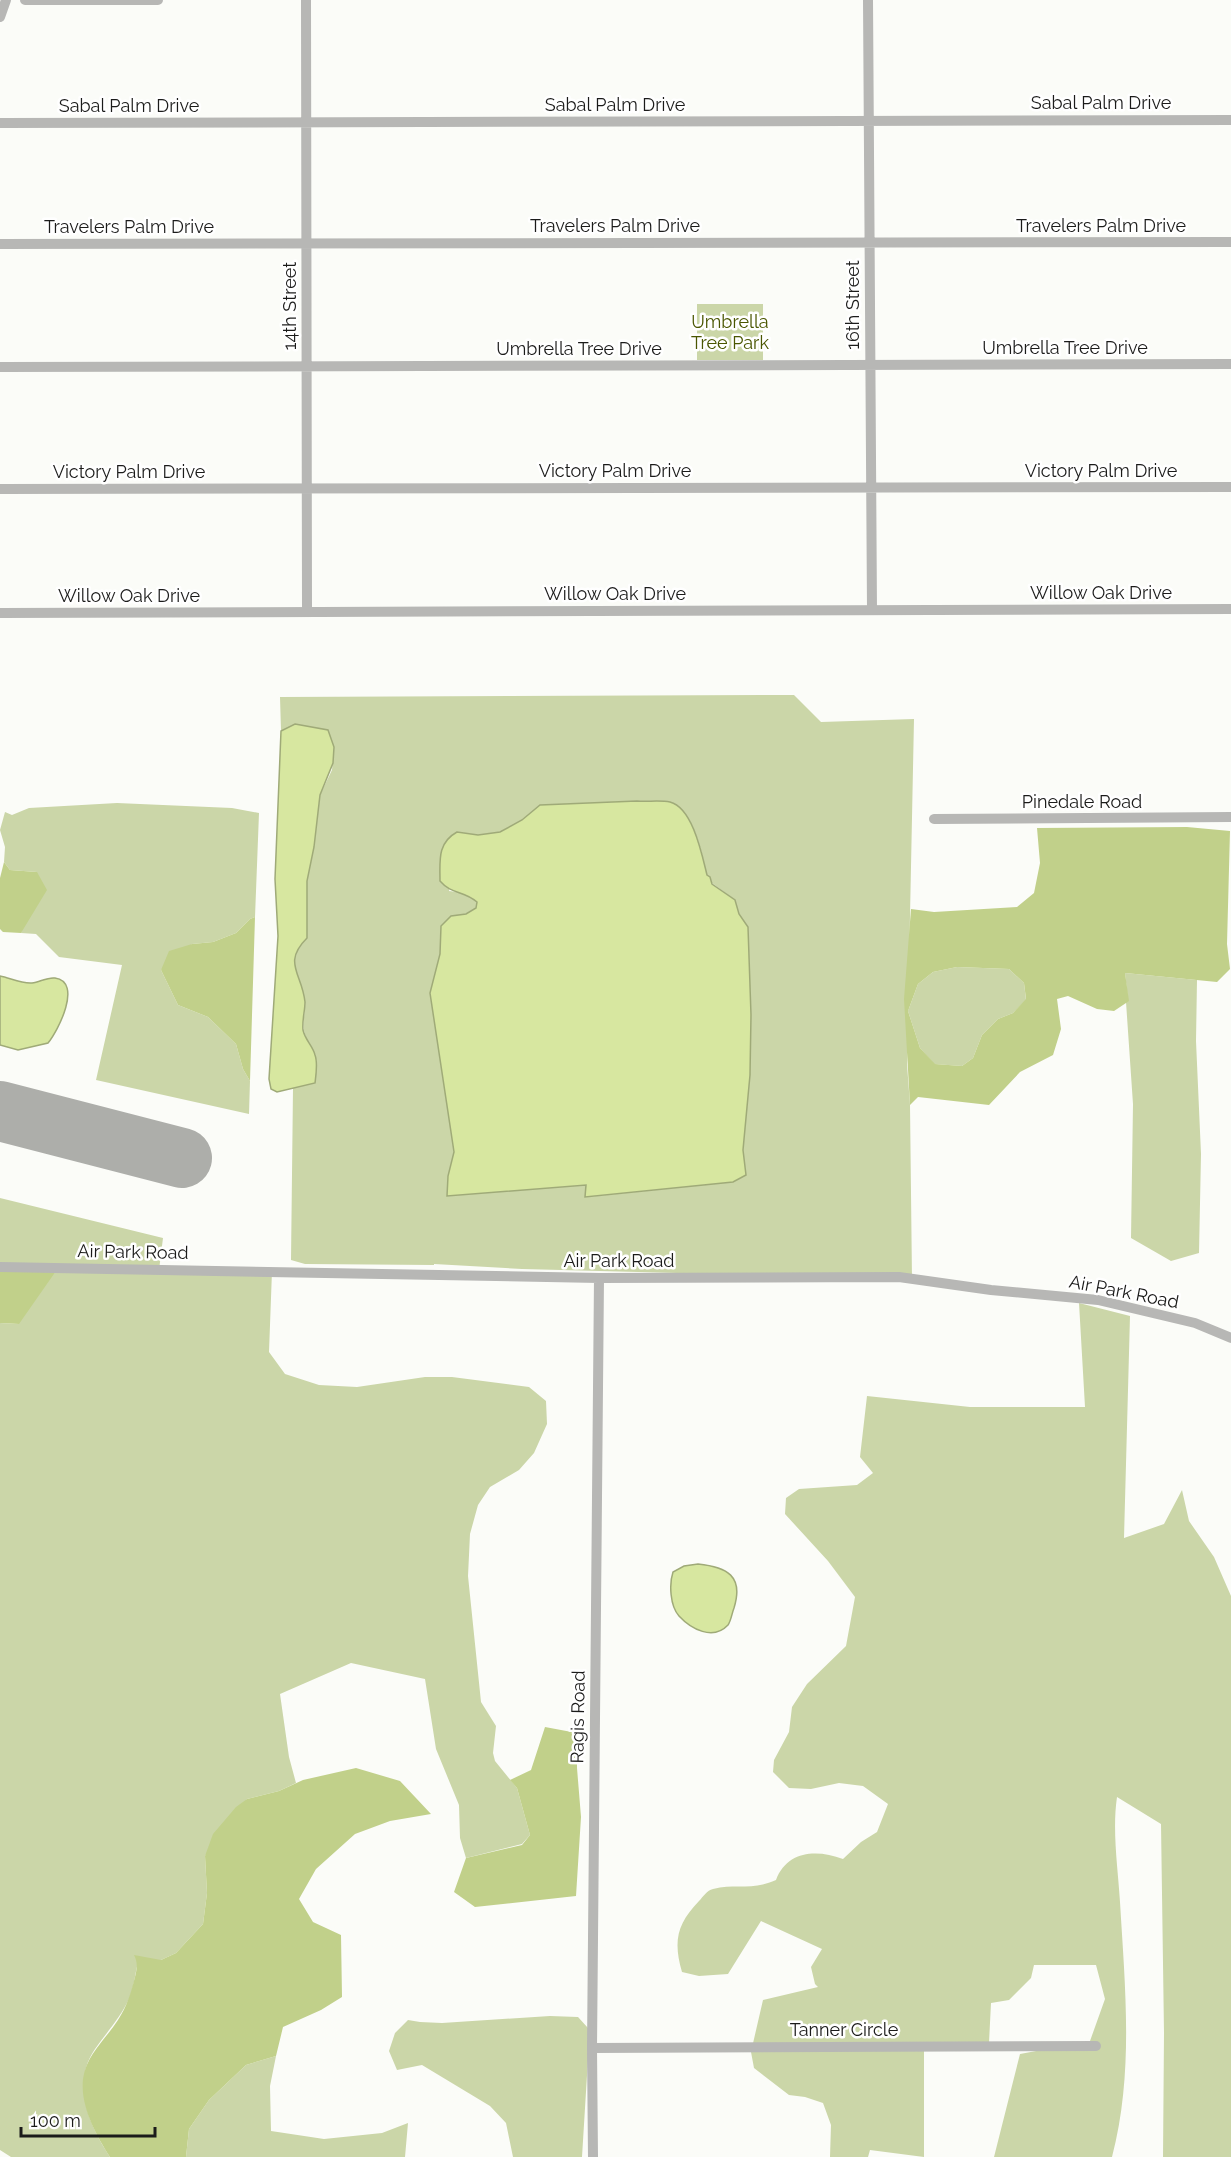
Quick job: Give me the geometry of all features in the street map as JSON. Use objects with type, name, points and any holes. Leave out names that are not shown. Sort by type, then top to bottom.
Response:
[{"type":"street","points":[[0,17],[6,0]]},
{"type":"street","points":[[25,0],[158,0]]},
{"type":"street","name":"14th Street","points":[[306,0],[307,611]]},
{"type":"street","name":"16th Street","points":[[868,0],[872,610]]},
{"type":"street","name":"Sabal Palm Drive","points":[[0,123],[1231,120]]},
{"type":"street","name":"Travelers Palm Drive","points":[[0,244],[1231,242]]},
{"type":"street","name":"Umbrella Tree Drive","points":[[0,367],[1231,364]]},
{"type":"street","name":"Victory Palm Drive","points":[[0,489],[1231,487]]},
{"type":"street","name":"Willow Oak Drive","points":[[0,614],[1231,609]]},
{"type":"street","name":"Pinedale Road","points":[[934,819],[1231,817]]},
{"type":"street","name":"Air Park Road","points":[[0,1267],[599,1278],[899,1277],[991,1290],[1098,1300],[1195,1323],[1231,1338]]},
{"type":"street","name":"Ragis Road","points":[[593,2157],[599,1278]]},
{"type":"street","name":"Tanner Circle","points":[[592,2048],[1096,2046]]},
{"type":"green space","name":"Umbrella Tree Park","points":[[697,304],[763,304],[763,360],[697,360]]},
{"type":"green space","points":[[794,695],[821,722],[914,719],[907,1064],[910,1105],[912,1279],[522,1269],[434,1264],[305,1264],[291,1260],[293,1088],[315,1083],[317,1065],[304,1030],[305,1002],[295,962],[300,947],[307,938],[307,881],[314,847],[320,795],[332,770],[334,748],[295,724],[281,731],[280,697]],"holes":[[[670,802],[685,813],[696,833],[707,876],[710,877],[712,883],[735,900],[739,914],[748,927],[751,1015],[750,1075],[743,1150],[746,1175],[733,1182],[586,1197],[586,1185],[447,1196],[448,1176],[454,1152],[430,993],[440,954],[441,926],[451,916],[466,914],[477,908],[477,902],[466,893],[449,891],[457,832],[478,835],[500,832],[522,820],[540,805]]]},
{"type":"green space","points":[[117,803],[232,808],[259,813],[255,917],[236,933],[213,942],[192,944],[161,970],[178,1005],[208,1017],[236,1044],[243,1069],[250,1081],[249,1114],[96,1080],[122,965],[59,957],[36,934],[21,933],[37,872],[10,870],[4,862],[5,847],[0,830],[5,812],[12,815],[29,808]]},
{"type":"green space","points":[[957,967],[1009,969],[1024,983],[1026,1000],[1013,1013],[998,1019],[982,1035],[973,1058],[962,1066],[934,1064],[920,1048],[908,1011],[918,984],[933,972]]},
{"type":"green space","points":[[1125,973],[1197,980],[1196,1041],[1201,1154],[1199,1253],[1171,1261],[1131,1238],[1133,1104]]},
{"type":"green space","points":[[0,1198],[163,1238],[159,1270],[272,1271],[269,1352],[285,1374],[319,1385],[357,1387],[425,1377],[452,1377],[529,1387],[546,1401],[547,1424],[534,1453],[519,1470],[490,1487],[478,1505],[470,1534],[468,1576],[481,1702],[496,1726],[493,1753],[495,1761],[517,1788],[530,1835],[522,1844],[466,1858],[460,1838],[459,1805],[436,1749],[425,1679],[351,1663],[280,1694],[289,1757],[296,1783],[279,1791],[247,1799],[205,1856],[207,1893],[203,1924],[176,1953],[161,1960],[138,1962],[129,1999],[88,2062],[84,2076],[86,2104],[95,2132],[110,2157],[11,2157],[0,2150],[0,1323],[19,1324],[0,1271]]},
{"type":"green space","points":[[1079,1303],[1130,1316],[1124,1538],[1164,1524],[1182,1490],[1189,1521],[1214,1557],[1231,1596],[1231,2157],[1163,2157],[1161,1824],[1117,1797],[1115,1836],[1124,1966],[1126,2062],[1119,2125],[1112,2157],[994,2157],[1020,2054],[1090,2041],[1105,1999],[1096,1965],[1034,1965],[1031,1978],[1009,2000],[991,2003],[989,2043],[924,2044],[924,2157],[870,2150],[868,2157],[830,2157],[831,2125],[823,2103],[789,2095],[754,2068],[751,2052],[763,2000],[818,1987],[815,1984],[811,1967],[822,1949],[761,1921],[728,1974],[699,1976],[682,1972],[678,1951],[679,1934],[686,1917],[709,1891],[721,1887],[759,1885],[776,1880],[787,1863],[804,1855],[823,1854],[843,1859],[861,1842],[877,1832],[888,1804],[863,1786],[839,1783],[811,1789],[789,1788],[773,1772],[774,1760],[789,1732],[792,1707],[807,1684],[846,1646],[855,1597],[828,1561],[785,1514],[786,1498],[799,1489],[857,1485],[873,1473],[860,1457],[867,1396],[970,1407],[1085,1407]]},
{"type":"green space","points":[[550,2016],[578,2017],[588,2028],[582,2157],[513,2157],[506,2123],[490,2106],[422,2065],[397,2070],[389,2051],[395,2033],[408,2020],[442,2023]]},
{"type":"green space","points":[[276,2056],[270,2086],[271,2131],[324,2139],[382,2133],[408,2123],[405,2157],[186,2157],[189,2129],[209,2100],[246,2065]]},
{"type":"shaded area","points":[[295,724],[328,730],[334,747],[333,763],[320,795],[314,847],[307,881],[307,938],[296,954],[295,962],[305,1002],[303,1030],[316,1058],[315,1083],[277,1092],[271,1089],[269,1079],[278,936],[275,879],[281,731]]},
{"type":"shaded area","points":[[670,802],[685,813],[695,833],[707,875],[712,884],[735,900],[739,914],[748,927],[751,1015],[750,1075],[743,1150],[746,1175],[733,1182],[585,1197],[586,1185],[447,1196],[448,1176],[454,1152],[430,993],[440,954],[441,926],[451,916],[466,914],[476,908],[477,902],[440,881],[440,860],[443,847],[446,841],[457,832],[478,835],[500,832],[522,820],[540,805]]},
{"type":"shaded area","points":[[1187,827],[1230,831],[1227,944],[1230,969],[1217,982],[1125,973],[1129,1001],[1114,1011],[1097,1009],[1068,996],[1057,999],[1061,1029],[1053,1055],[1020,1072],[989,1105],[918,1097],[910,1105],[904,999],[911,909],[934,912],[1017,907],[1034,893],[1040,863],[1037,828]],"holes":[[[957,967],[1009,969],[1024,983],[1026,999],[1013,1013],[998,1019],[982,1035],[973,1058],[962,1066],[935,1064],[920,1048],[908,1011],[918,984],[933,972]]]},
{"type":"shaded area","points":[[4,862],[10,870],[37,872],[47,890],[21,933],[3,932],[0,929],[0,878]]},
{"type":"shaded area","points":[[255,917],[250,1081],[243,1069],[236,1044],[208,1017],[178,1005],[161,970],[169,951],[192,944],[213,942],[236,933]]},
{"type":"shaded area","points":[[0,976],[28,983],[52,978],[63,981],[68,997],[66,1008],[48,1043],[18,1050],[0,1045]]},
{"type":"shaded area","points":[[0,1271],[56,1271],[19,1324],[0,1323]]},
{"type":"shaded area","points":[[698,1564],[725,1571],[731,1575],[737,1588],[737,1597],[729,1623],[716,1632],[709,1633],[690,1625],[676,1612],[672,1601],[673,1572],[684,1566]]},
{"type":"shaded area","points":[[545,1727],[577,1733],[581,1817],[576,1896],[475,1907],[454,1892],[466,1858],[522,1845],[530,1835],[517,1788],[510,1780],[531,1770]]},
{"type":"shaded area","points":[[356,1768],[400,1781],[431,1814],[390,1821],[355,1834],[316,1869],[299,1899],[313,1922],[341,1935],[342,1997],[321,2010],[283,2027],[276,2056],[246,2065],[209,2100],[189,2129],[186,2157],[110,2157],[87,2110],[83,2079],[92,2055],[118,2020],[126,2004],[136,1971],[137,1963],[134,1955],[161,1960],[176,1953],[203,1924],[207,1893],[205,1856],[213,1834],[236,1807],[247,1799],[279,1791],[303,1780]]},
{"type":"runway","points":[[0,1111],[182,1158]]}]
